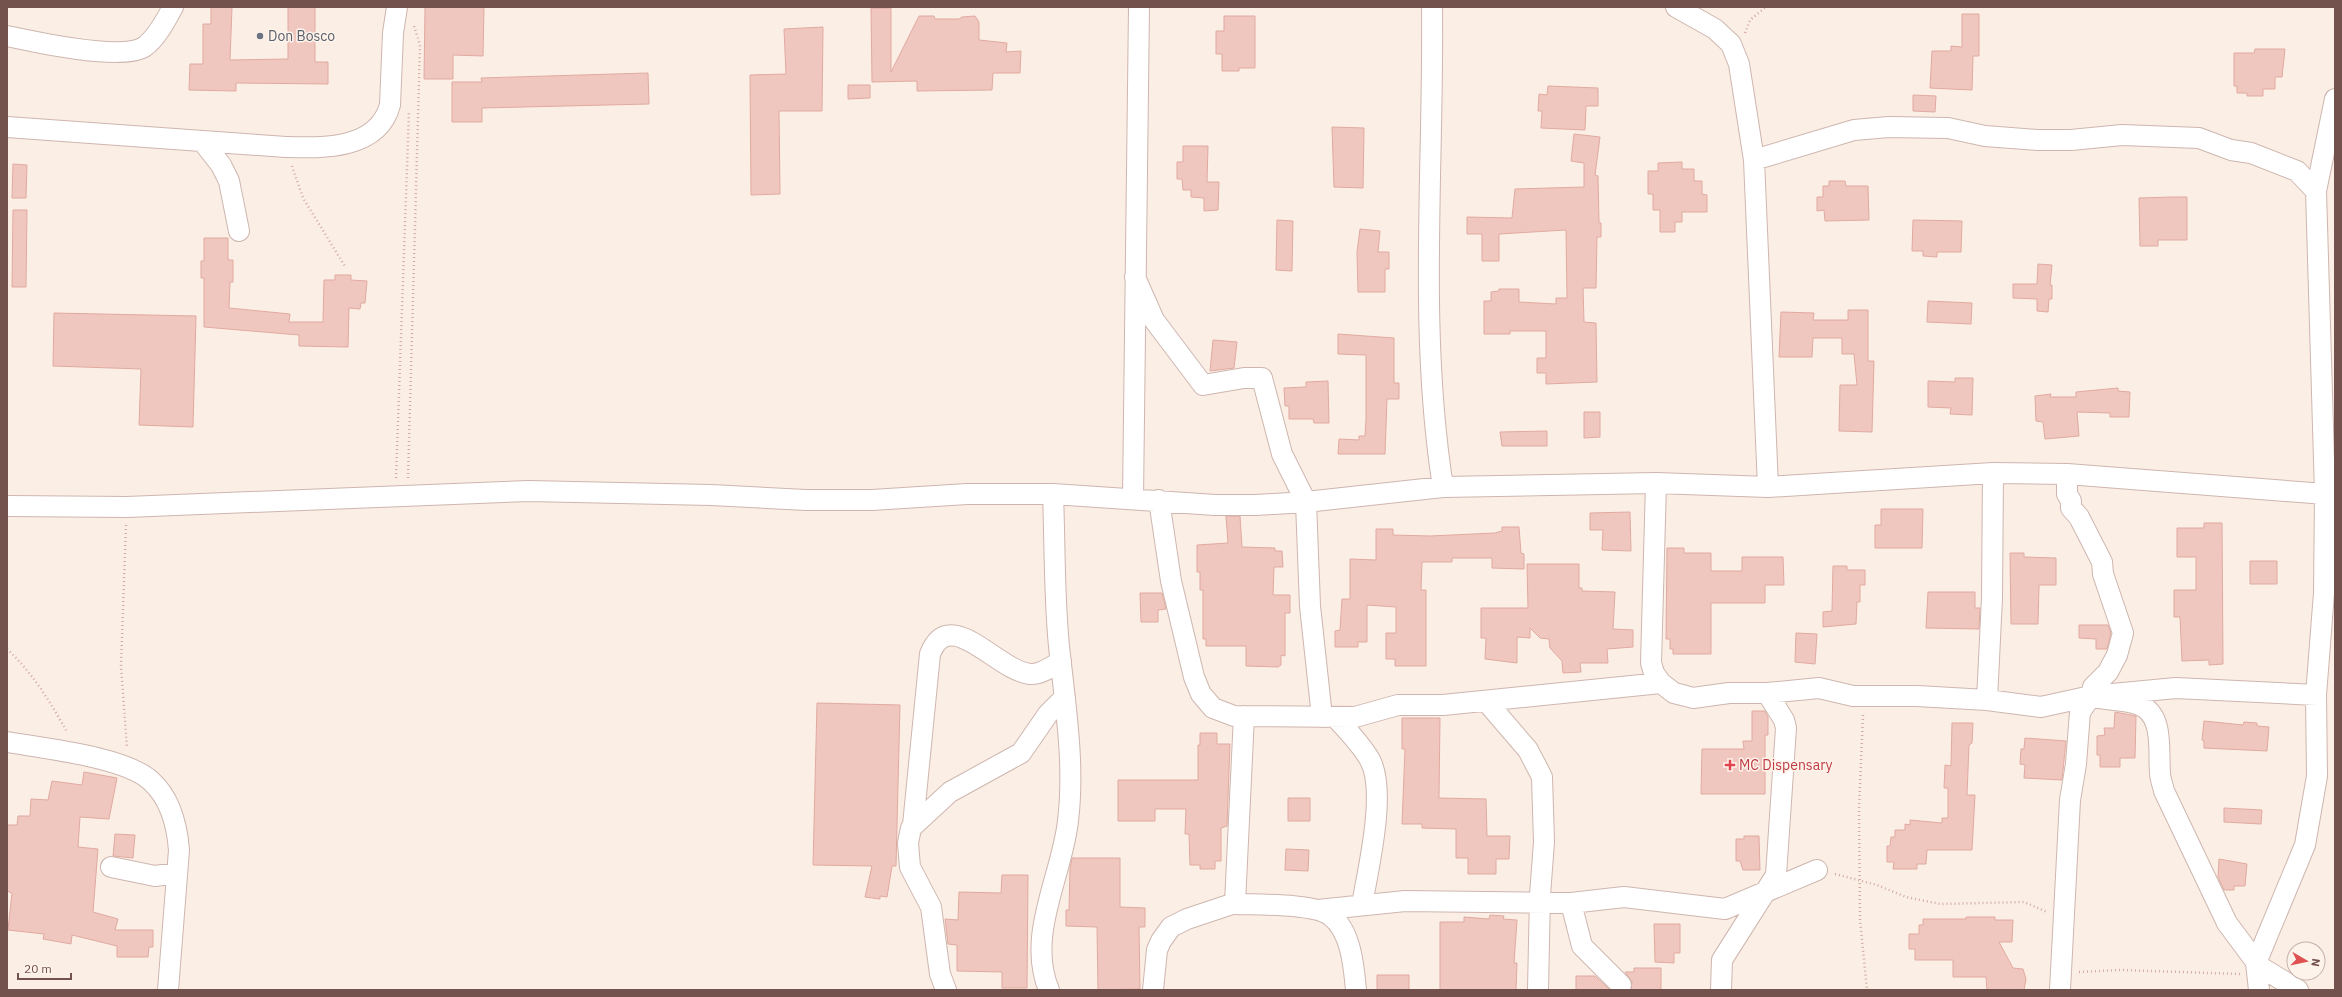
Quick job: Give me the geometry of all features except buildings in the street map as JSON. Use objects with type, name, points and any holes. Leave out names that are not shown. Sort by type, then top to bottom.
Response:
[{"type":"street","points":[[7,36],[76,50],[133,51],[143,48],[151,40],[172,7]]},
{"type":"street","points":[[7,127],[203,142],[322,148],[344,144],[368,135],[387,116],[390,105],[393,33],[397,7]]},
{"type":"street","points":[[1133,498],[1139,7]]},
{"type":"street","points":[[1432,7],[1431,348],[1434,411],[1443,487]]},
{"type":"street","points":[[1676,7],[1715,29],[1730,44],[1737,56],[1754,160],[1768,487]]},
{"type":"street","points":[[2258,977],[2304,845],[2317,776],[2316,695],[2324,593],[2325,494],[2316,191],[2335,100]]},
{"type":"street","points":[[1754,160],[1854,130],[1890,127],[1948,128],[1985,136],[2038,140],[2072,140],[2122,135],[2199,138],[2231,150],[2251,154],[2297,171],[2316,191]]},
{"type":"street","points":[[203,142],[221,165],[229,180],[239,231]]},
{"type":"street","points":[[1136,277],[1154,320],[1203,384],[1244,378],[1262,378],[1282,454],[1306,502],[1310,606],[1328,717],[1361,747],[1369,759],[1375,773],[1375,827],[1362,905]]},
{"type":"street","points":[[7,506],[127,507],[529,491],[872,500],[934,495],[1053,494],[1133,498],[1216,505],[1306,502],[1443,487],[1656,483],[1768,487],[1993,473],[2067,474],[2325,494]]},
{"type":"street","points":[[1987,700],[1992,598],[1993,473]]},
{"type":"street","points":[[2060,981],[2065,921],[2066,843],[2070,800],[2076,764],[2076,736],[2080,712],[2091,696],[2092,687],[2108,672],[2117,655],[2123,633],[2103,574],[2102,562],[2079,517],[2072,508],[2071,501],[2067,494],[2067,474]]},
{"type":"street","points":[[1656,483],[1651,663],[1654,673],[1662,683],[1674,692],[1693,698],[1729,693],[1767,693],[1819,688],[1853,696],[1987,700],[2040,707],[2091,696],[2176,688],[2316,695]]},
{"type":"street","points":[[1049,990],[1042,964],[1043,930],[1054,879],[1066,836],[1070,803],[1070,739],[1057,613],[1053,494]]},
{"type":"street","points":[[1159,500],[1172,580],[1194,677],[1202,694],[1213,708],[1227,714],[1244,716],[1355,717],[1398,705],[1444,705],[1662,683]]},
{"type":"street","points":[[946,990],[940,974],[931,907],[910,867],[908,837],[913,825],[930,654],[934,643],[950,634],[962,636],[1005,665],[1031,674],[1047,670],[1061,661]]},
{"type":"street","points":[[1721,990],[1722,960],[1776,875],[1787,736],[1784,720],[1767,693]]},
{"type":"street","points":[[2091,696],[2103,700],[2136,704],[2152,714],[2160,739],[2160,775],[2164,791],[2227,923],[2258,977]]},
{"type":"street","points":[[913,825],[950,792],[1021,753],[1048,714],[1065,697]]},
{"type":"street","points":[[1486,701],[1528,750],[1542,777],[1544,842],[1539,902],[1538,990]]},
{"type":"street","points":[[1235,904],[1238,875],[1244,716]]},
{"type":"street","points":[[7,742],[77,755],[130,768],[152,781],[169,808],[177,832],[179,850],[168,990]]},
{"type":"street","points":[[111,867],[155,876],[177,873]]},
{"type":"street","points":[[1152,990],[1157,950],[1168,930],[1180,922],[1235,904],[1318,910],[1424,900],[1571,903],[1624,897],[1725,909],[1817,870]]},
{"type":"street","points":[[1571,903],[1582,946],[1621,985]]},
{"type":"street","points":[[1318,910],[1331,916],[1341,928],[1352,958],[1356,990]]},
{"type":"street","points":[[2258,977],[2259,966],[2298,990]]},
{"type":"path","points":[[1737,56],[1750,20],[1766,7]]},
{"type":"path","points":[[402,496],[420,45],[412,22]]},
{"type":"path","points":[[402,496],[409,109]]},
{"type":"path","points":[[286,146],[303,198],[346,268]]},
{"type":"path","points":[[127,507],[121,666],[124,722],[130,768]]},
{"type":"path","points":[[7,649],[20,660],[57,715],[77,755]]},
{"type":"path","points":[[1864,696],[1859,808],[1860,920],[1867,990]]},
{"type":"path","points":[[1817,870],[1877,884],[1906,897],[1940,904],[2024,902],[2065,921]]},
{"type":"path","points":[[2060,981],[2122,970],[2237,973],[2258,977]]},
{"type":"place","name":"Don Bosco","points":[[260,36]]},
{"type":"place","name":"MC Dispensary","points":[[1730,765]]}]
